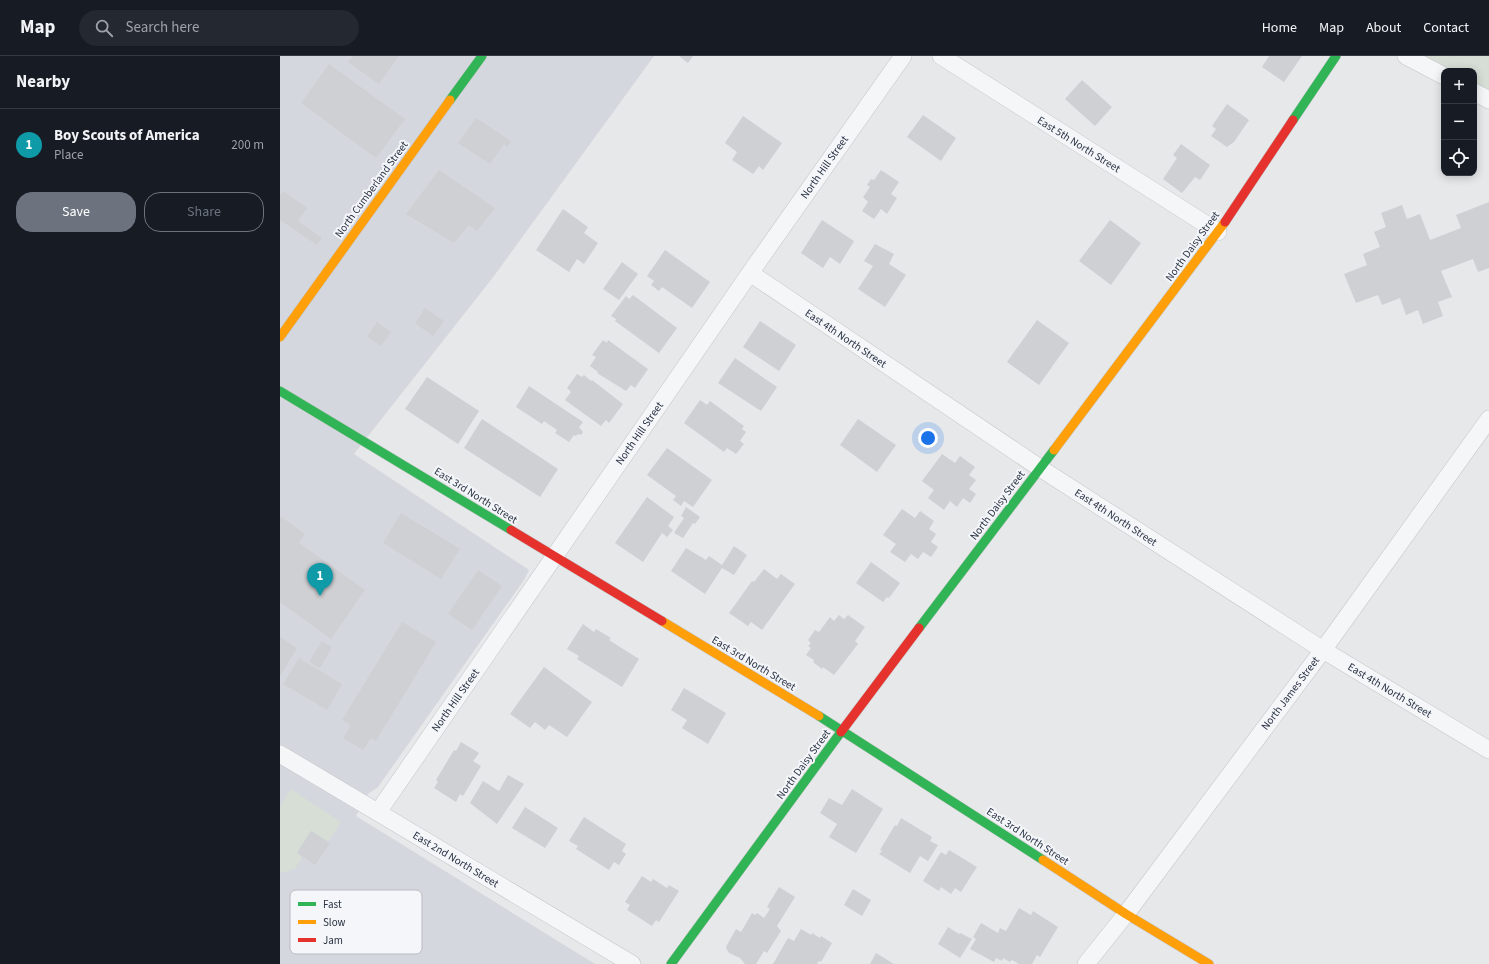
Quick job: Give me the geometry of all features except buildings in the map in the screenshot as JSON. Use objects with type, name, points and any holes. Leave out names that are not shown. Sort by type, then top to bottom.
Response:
[{"type":"street","name":"North Cumberland Street","points":[[280,337],[482,56]]},
{"type":"street","name":"North Hill Street","points":[[378,812],[750,273],[903,56]]},
{"type":"street","name":"East 5th North Street","points":[[941,56],[1218,232]]},
{"type":"street","name":"North Daisy Street","points":[[671,964],[843,730],[1218,232],[1336,56]]},
{"type":"street","points":[[1406,56],[1441,74]]},
{"type":"street","points":[[1477,94],[1489,100]]},
{"type":"street","name":"East 4th North Street","points":[[750,273],[1040,468],[1322,650],[1489,750]]},
{"type":"street","name":"East 3rd North Street","points":[[280,391],[843,730],[1126,914],[1210,964]]},
{"type":"street","name":"North James Street","points":[[1086,964],[1126,914],[1322,650],[1489,418]]},
{"type":"street","name":"East 2nd North Street","points":[[280,754],[632,964]]},
{"type":"shaded area","points":[[280,56],[654,56],[494,276],[354,454],[529,570],[524,580],[378,787],[368,794],[356,816],[595,964],[280,964]]},
{"type":"shaded area","points":[[1402,56],[1489,56],[1489,106],[1477,100],[1477,68],[1441,68],[1441,70]]},
{"type":"shaded area","points":[[291,789],[341,822],[328,842],[311,831],[297,852],[303,856],[295,869],[280,873],[280,806]]},
{"type":"traffic: fast","points":[[450,100],[482,56]]},
{"type":"traffic: fast","points":[[1293,120],[1336,56]]},
{"type":"traffic: fast","points":[[280,391],[511,530]]},
{"type":"traffic: fast","points":[[919,628],[1054,450]]},
{"type":"traffic: fast","points":[[819,716],[1043,860]]},
{"type":"traffic: fast","points":[[671,964],[841,732]]},
{"type":"traffic: slow","points":[[280,337],[450,100]]},
{"type":"traffic: slow","points":[[1054,450],[1225,222]]},
{"type":"traffic: slow","points":[[662,621],[819,716]]},
{"type":"traffic: slow","points":[[1043,860],[1126,914],[1209,964]]},
{"type":"traffic: jam","points":[[1225,222],[1293,120]]},
{"type":"traffic: jam","points":[[511,530],[662,621]]},
{"type":"traffic: jam","points":[[841,732],[919,628]]},
{"type":"place","name":"Boy Scouts of America","points":[[320,596]]}]
